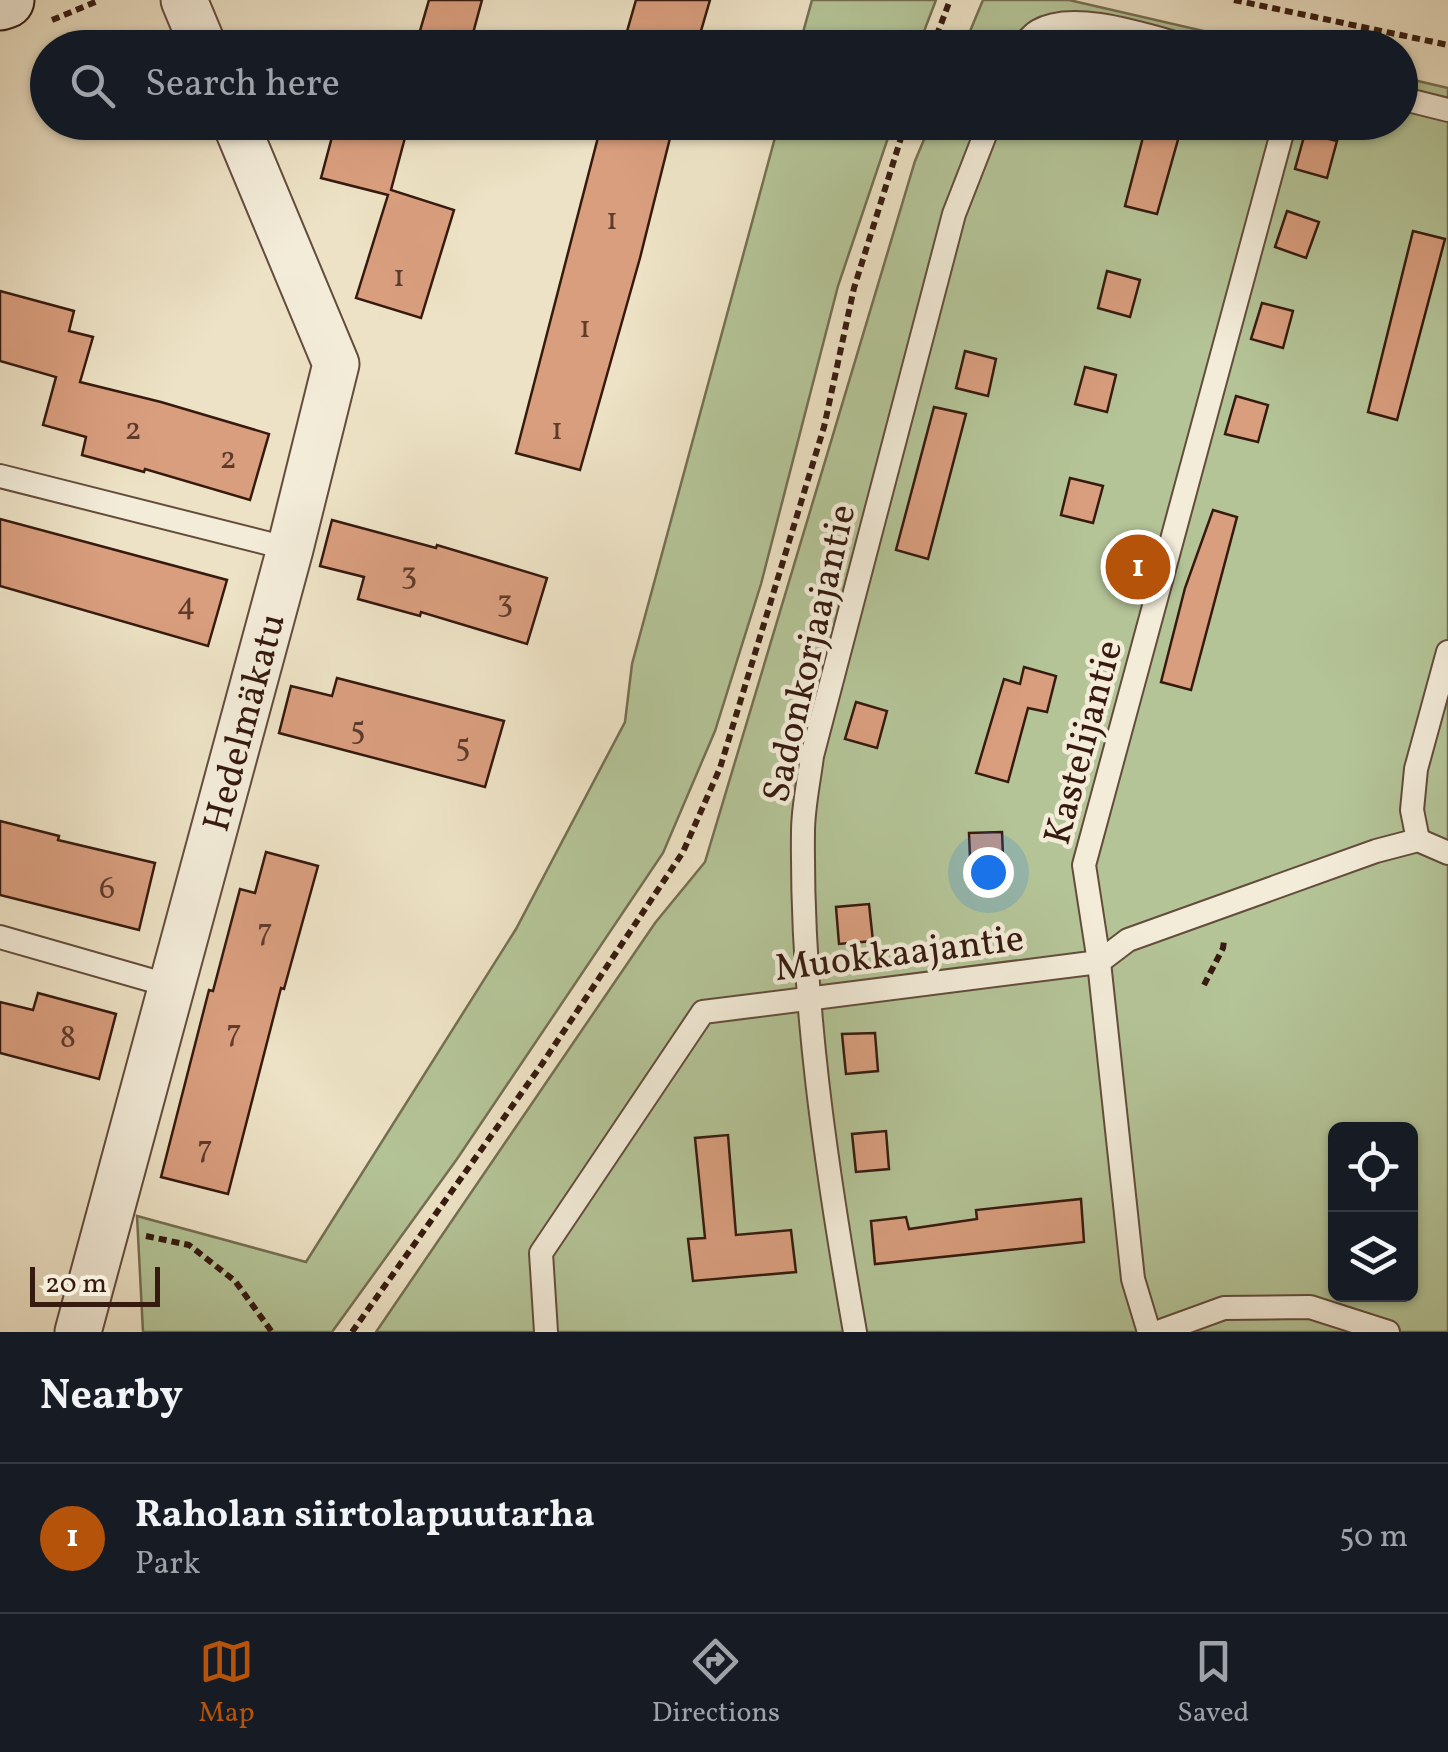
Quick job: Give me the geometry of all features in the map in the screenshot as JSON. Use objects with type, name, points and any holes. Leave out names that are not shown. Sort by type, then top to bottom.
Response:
[{"type":"street","points":[[184,0],[196,30]]},
{"type":"street","name":"Hedelmäkatu","points":[[78,1332],[290,549],[336,364],[243,140]]},
{"type":"lane","points":[[1040,30],[1084,22],[1118,30]]},
{"type":"lane","points":[[1418,102],[1448,110]]},
{"type":"lane","name":"Sadonkorjaajantie","points":[[855,1332],[828,1182],[809,1000],[802,828],[812,756],[954,214],[983,140]]},
{"type":"lane","name":"Kastelijantie","points":[[1149,1332],[1133,1280],[1099,962],[1084,865],[1280,140]]},
{"type":"lane","points":[[0,476],[290,549]]},
{"type":"lane","points":[[1448,652],[1416,769],[1412,810],[1418,840],[1448,852]]},
{"type":"lane","name":"Muokkaajantie","points":[[546,1332],[541,1253],[702,1012],[1099,962],[1128,940],[1418,840]]},
{"type":"lane","points":[[0,937],[170,986]]},
{"type":"lane","points":[[1158,1332],[1224,1308],[1310,1307],[1388,1332]]},
{"type":"path","points":[[939,30],[950,0]]},
{"type":"path","points":[[1234,0],[1377,30]]},
{"type":"path","points":[[1418,39],[1448,45]]},
{"type":"path","points":[[352,1332],[542,1064],[682,852],[720,768],[824,427],[854,288],[900,140]]},
{"type":"path","points":[[106,1228],[189,1245],[236,1281],[272,1332]]},
{"type":"green space","points":[[812,0],[936,0],[925,30],[804,30]]},
{"type":"green space","points":[[983,0],[1069,0],[1199,30],[970,30]]},
{"type":"green space","points":[[1418,81],[1448,88],[1448,1332],[376,1332],[655,923],[705,862],[924,140],[1418,140]]},
{"type":"green space","points":[[774,140],[887,140],[838,286],[761,584],[715,731],[663,853],[457,1159],[332,1332],[143,1332],[137,1216],[306,1262],[516,929],[625,722],[632,664]]},
{"type":"building","points":[[429,0],[482,0],[474,30],[420,30]]},
{"type":"building","points":[[636,0],[710,0],[701,30],[627,30]]},
{"type":"building","points":[[331,140],[404,140],[391,190],[454,210],[421,318],[356,298],[388,195],[321,178]]},
{"type":"building","points":[[597,140],[670,140],[580,470],[516,453]]},
{"type":"building","points":[[1142,140],[1178,140],[1157,214],[1125,206]]},
{"type":"building","points":[[1303,140],[1337,141],[1327,178],[1295,169]]},
{"type":"building","points":[[1287,211],[1319,222],[1306,258],[1275,247]]},
{"type":"building","points":[[1413,231],[1445,239],[1397,420],[1368,412]]},
{"type":"building","points":[[1107,271],[1140,280],[1130,317],[1098,308]]},
{"type":"building","points":[[0,291],[74,311],[69,331],[93,337],[80,382],[269,434],[250,500],[82,455],[86,437],[43,425],[56,377],[0,361]]},
{"type":"building","points":[[1262,303],[1293,311],[1283,348],[1251,339]]},
{"type":"building","points":[[965,351],[996,359],[988,396],[956,388]]},
{"type":"building","points":[[1085,367],[1116,375],[1107,412],[1075,404]]},
{"type":"building","points":[[1236,396],[1268,405],[1258,442],[1225,434]]},
{"type":"building","points":[[934,407],[966,414],[928,559],[896,550]]},
{"type":"building","points":[[1070,478],[1103,486],[1093,523],[1061,515]]},
{"type":"building","points":[[1213,510],[1237,517],[1191,690],[1161,682],[1185,588]]},
{"type":"building","points":[[0,519],[227,580],[208,646],[0,586]]},
{"type":"building","points":[[332,520],[436,548],[437,545],[547,578],[527,644],[421,612],[420,616],[358,599],[364,577],[320,566]]},
{"type":"building","points":[[1024,667],[1056,676],[1047,712],[1028,708],[1008,782],[976,773],[1004,679],[1020,684]]},
{"type":"building","points":[[337,678],[504,721],[485,787],[279,733],[291,686],[332,696]]},
{"type":"building","points":[[856,702],[887,711],[877,748],[845,739]]},
{"type":"building","points":[[0,821],[59,836],[58,840],[155,863],[139,930],[0,895]]},
{"type":"building","points":[[1002,832],[1004,881],[971,883],[969,833]]},
{"type":"building","points":[[266,852],[318,866],[284,989],[281,988],[228,1194],[161,1177],[209,990],[213,991],[240,889],[255,893]]},
{"type":"building","points":[[869,904],[873,941],[839,944],[836,907]]},
{"type":"building","points":[[38,993],[116,1014],[99,1079],[0,1053],[0,1002],[33,1010]]},
{"type":"building","points":[[875,1033],[878,1071],[846,1074],[842,1034]]},
{"type":"building","points":[[886,1131],[889,1169],[856,1172],[852,1134]]},
{"type":"building","points":[[728,1135],[736,1235],[791,1230],[796,1272],[693,1281],[688,1239],[705,1238],[695,1138]]},
{"type":"building","points":[[1081,1199],[1084,1242],[875,1264],[871,1221],[906,1217],[909,1229],[977,1219],[976,1210]]},
{"type":"place","name":"Raholan siirtolapuutarha","points":[[1138,567]]}]
